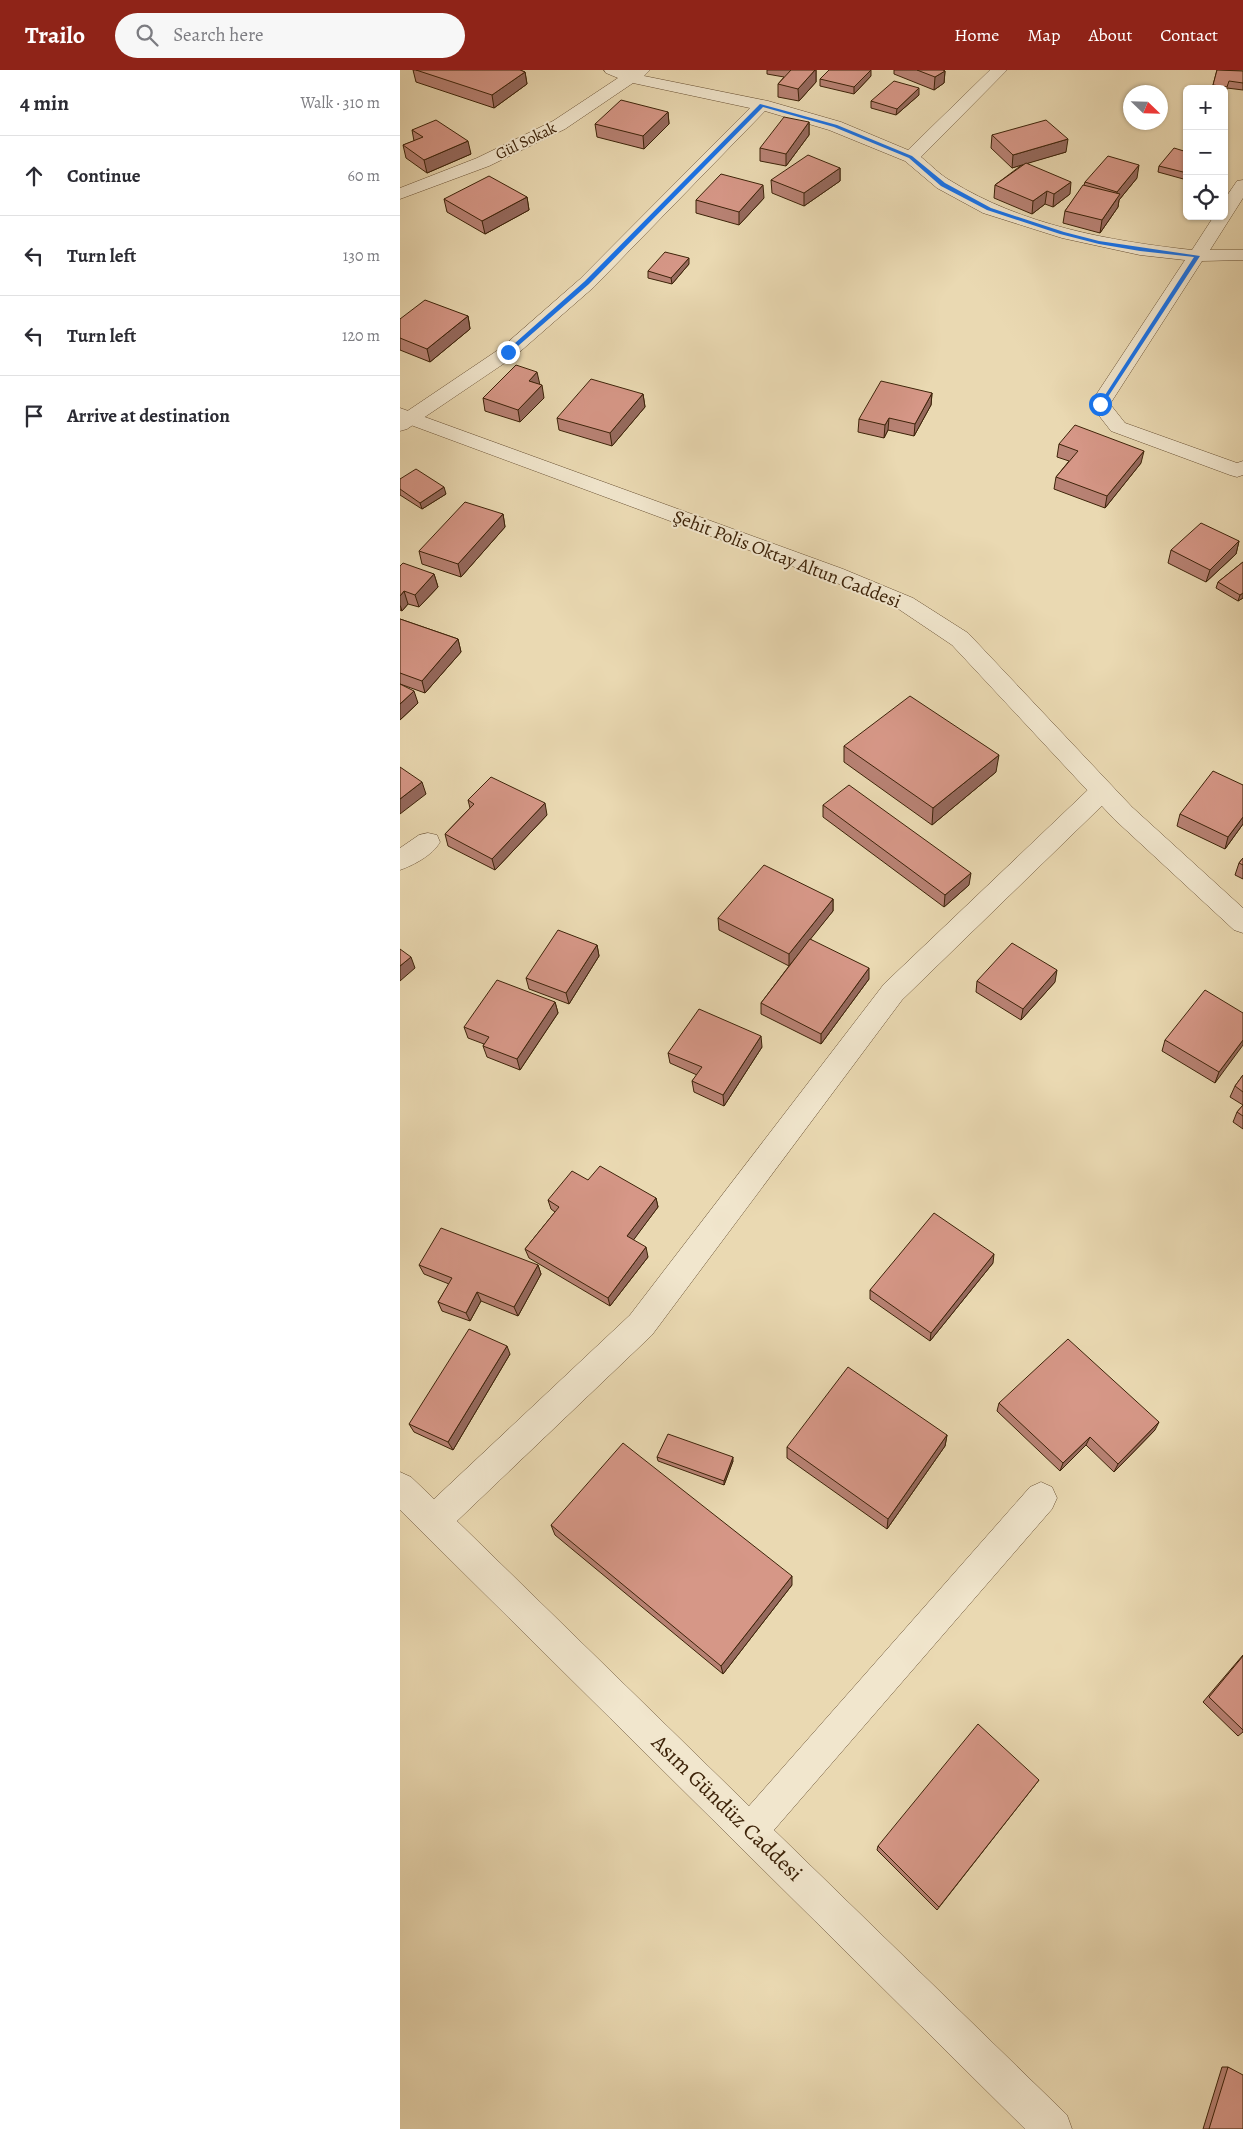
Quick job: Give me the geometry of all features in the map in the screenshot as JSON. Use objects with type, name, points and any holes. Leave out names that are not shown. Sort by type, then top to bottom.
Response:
[{"type":"street","points":[[612,70],[637,74],[762,105],[835,126],[910,157],[943,184],[989,209],[1062,233],[1140,250],[1197,256],[1243,255]]},
{"type":"street","points":[[910,157],[999,70]]},
{"type":"street","name":"Gül Sokak","points":[[405,188],[483,162],[559,125],[637,74]]},
{"type":"street","points":[[404,419],[508,352],[587,282],[762,105]]},
{"type":"street","points":[[1228,208],[1243,185]]},
{"type":"street","points":[[1220,220],[1100,404],[1118,427],[1237,470],[1243,468]]},
{"type":"street","name":"Şehit Polis Oktay Altun Caddesi","points":[[404,419],[835,574],[905,603],[960,639],[1123,813],[1243,923]]},
{"type":"street","points":[[434,1521],[640,1325],[894,992],[1102,791]]},
{"type":"street","points":[[400,860],[428,842]]},
{"type":"street","name":"Asım Gündüz Caddesi","points":[[400,1488],[1053,2129]]},
{"type":"street","points":[[750,1831],[1040,1498]]},
{"type":"building","points":[[416,70],[520,70],[525,72],[492,95]]},
{"type":"building","points":[[791,70],[815,70],[798,89],[778,84]]},
{"type":"building","points":[[829,70],[871,70],[854,87],[820,79]]},
{"type":"building","points":[[917,70],[943,70],[945,71],[935,77]]},
{"type":"building","points":[[1217,70],[1243,71],[1243,83],[1229,81],[1228,85],[1213,85]]},
{"type":"building","points":[[894,81],[919,88],[897,109],[871,101]]},
{"type":"building","points":[[621,100],[668,112],[643,136],[595,124]]},
{"type":"building","points":[[784,117],[809,122],[786,154],[760,148]]},
{"type":"building","points":[[436,120],[468,141],[424,160],[403,145],[423,137],[412,130]]},
{"type":"building","points":[[1046,120],[1068,139],[1013,155],[992,135]]},
{"type":"building","points":[[1174,148],[1183,151],[1183,172],[1159,166]]},
{"type":"building","points":[[808,155],[840,168],[804,193],[771,180]]},
{"type":"building","points":[[1108,156],[1139,165],[1117,192],[1085,182]]},
{"type":"building","points":[[1026,163],[1071,182],[1054,194],[1047,191],[1033,201],[995,185]]},
{"type":"building","points":[[721,174],[763,185],[739,212],[696,200]]},
{"type":"building","points":[[489,176],[527,197],[482,221],[444,199]]},
{"type":"building","points":[[1083,185],[1120,194],[1102,220],[1065,211]]},
{"type":"building","points":[[665,252],[689,258],[671,278],[648,271]]},
{"type":"building","points":[[425,300],[468,316],[427,349],[400,338],[400,319]]},
{"type":"building","points":[[516,365],[537,372],[529,381],[542,385],[518,410],[483,398]]},
{"type":"building","points":[[591,379],[643,394],[610,433],[557,418]]},
{"type":"building","points":[[881,381],[932,393],[915,424],[889,418],[885,425],[859,419]]},
{"type":"building","points":[[1075,425],[1144,451],[1107,496],[1056,477],[1078,451],[1059,444]]},
{"type":"building","points":[[416,469],[444,487],[420,503],[400,489],[400,479]]},
{"type":"building","points":[[465,502],[503,514],[458,564],[419,551]]},
{"type":"building","points":[[1201,523],[1239,541],[1210,570],[1171,550]]},
{"type":"building","points":[[1243,562],[1243,593],[1240,595],[1218,582]]},
{"type":"building","points":[[403,563],[434,574],[415,595],[404,591],[400,596],[400,566]]},
{"type":"building","points":[[400,619],[458,639],[422,681],[400,673]]},
{"type":"building","points":[[400,684],[414,691],[400,704]]},
{"type":"building","points":[[910,696],[999,755],[933,808],[844,746]]},
{"type":"building","points":[[400,767],[422,782],[400,799]]},
{"type":"building","points":[[1213,771],[1243,785],[1243,817],[1228,837],[1180,814]]},
{"type":"building","points":[[491,777],[545,803],[492,859],[445,834],[474,804],[468,800]]},
{"type":"building","points":[[849,785],[971,873],[945,895],[823,805]]},
{"type":"building","points":[[764,865],[833,899],[789,954],[718,918]]},
{"type":"building","points":[[558,930],[597,945],[566,993],[526,978]]},
{"type":"building","points":[[810,939],[869,968],[821,1034],[761,1003]]},
{"type":"building","points":[[1012,943],[1057,970],[1023,1009],[977,981]]},
{"type":"building","points":[[400,949],[411,957],[400,966]]},
{"type":"building","points":[[497,980],[555,1002],[517,1059],[483,1046],[489,1037],[464,1027]]},
{"type":"building","points":[[1205,990],[1243,1013],[1243,1040],[1219,1072],[1165,1040]]},
{"type":"building","points":[[699,1009],[761,1036],[723,1095],[692,1081],[702,1067],[668,1053]]},
{"type":"building","points":[[1243,1075],[1243,1092],[1235,1086]]},
{"type":"building","points":[[1243,1105],[1243,1116],[1237,1112]]},
{"type":"building","points":[[600,1166],[656,1198],[627,1236],[646,1247],[608,1298],[525,1249],[559,1207],[548,1200],[572,1171],[588,1180]]},
{"type":"building","points":[[934,1213],[994,1254],[931,1333],[870,1290]]},
{"type":"building","points":[[441,1228],[538,1265],[514,1307],[477,1292],[466,1313],[438,1302],[452,1278],[419,1265]]},
{"type":"building","points":[[469,1329],[507,1346],[448,1442],[409,1424]]},
{"type":"building","points":[[1068,1339],[1159,1422],[1118,1464],[1090,1437],[1063,1463],[999,1403]]},
{"type":"building","points":[[848,1367],[947,1435],[888,1519],[787,1447]]},
{"type":"building","points":[[668,1434],[733,1457],[724,1481],[657,1457]]},
{"type":"building","points":[[623,1443],[792,1576],[721,1666],[551,1525]]},
{"type":"building","points":[[1243,1656],[1243,1730],[1209,1697]]},
{"type":"building","points":[[978,1724],[1039,1780],[939,1907],[878,1846]]},
{"type":"building","points":[[1228,2067],[1243,2075],[1243,2129],[1209,2129]]},
{"type":"route","points":[[508,352],[587,282],[762,105],[835,126],[910,157],[943,184],[989,209],[1062,233],[1099,242],[1140,250],[1197,256],[1100,404]]}]
